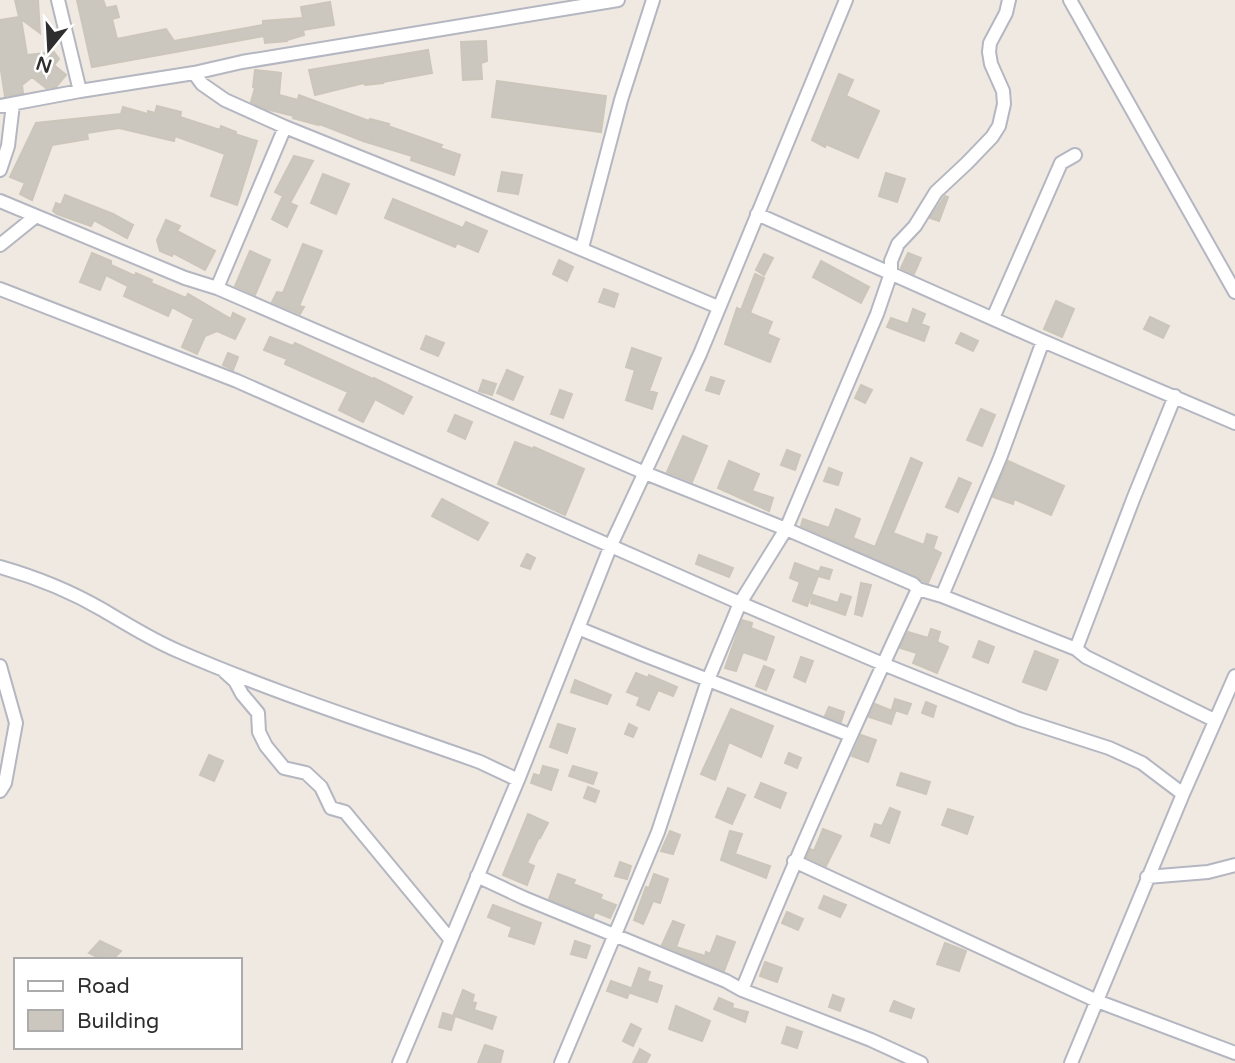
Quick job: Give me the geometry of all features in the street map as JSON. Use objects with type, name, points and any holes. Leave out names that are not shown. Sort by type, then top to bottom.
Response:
[{"type":"street","points":[[58,0],[80,91]]},
{"type":"street","points":[[0,170],[8,146],[7,105],[194,73],[242,62],[618,0]]},
{"type":"street","points":[[582,248],[621,100],[653,0]]},
{"type":"street","points":[[399,1063],[518,780],[611,545],[675,410],[846,0]]},
{"type":"street","points":[[563,1062],[658,832],[708,680],[740,603],[786,528],[877,314],[898,244],[915,226],[936,192],[992,137],[999,126],[1004,104],[1003,91],[1000,79],[991,64],[989,52],[990,43],[1006,13],[1009,0]]},
{"type":"street","points":[[1070,0],[1235,292]]},
{"type":"street","points":[[194,73],[201,85],[225,100],[285,127],[582,248],[718,307]]},
{"type":"street","points":[[217,288],[285,127]]},
{"type":"street","points":[[993,318],[1061,163],[1075,155]]},
{"type":"street","points":[[0,201],[185,278],[217,288],[645,473],[786,528],[913,584],[918,589],[1076,649],[1086,657],[1214,720]]},
{"type":"street","points":[[757,214],[1235,423]]},
{"type":"street","points":[[0,245],[36,216]]},
{"type":"street","points":[[0,289],[237,381],[883,664],[1019,719],[1109,748],[1142,763],[1182,794]]},
{"type":"street","points":[[942,596],[1000,458],[1043,341]]},
{"type":"street","points":[[1076,649],[1133,497],[1175,396]]},
{"type":"street","points":[[0,567],[75,597],[143,635],[222,669],[480,762],[518,780]]},
{"type":"street","points":[[742,990],[794,861],[918,589]]},
{"type":"street","points":[[578,628],[850,735]]},
{"type":"street","points":[[0,666],[16,723],[5,783],[0,791]]},
{"type":"street","points":[[222,669],[235,681],[258,713],[259,732],[266,746],[284,768],[306,773],[321,787],[331,808],[345,812],[450,939]]},
{"type":"street","points":[[1071,1063],[1182,794],[1235,676]]},
{"type":"street","points":[[794,861],[1097,1001],[1229,1056]]},
{"type":"street","points":[[1147,877],[1208,872],[1235,865]]},
{"type":"street","points":[[477,876],[742,990],[921,1063]]},
{"type":"building","points":[[15,0],[38,0],[40,33],[21,19],[27,55],[54,52],[59,59],[54,65],[66,75],[56,87],[46,88],[32,77],[22,85],[23,93],[5,96],[0,64],[0,20],[19,17]]},
{"type":"building","points":[[77,0],[103,0],[106,8],[116,6],[119,17],[112,19],[117,39],[166,29],[174,41],[263,25],[263,21],[303,18],[301,7],[330,2],[334,25],[303,30],[304,35],[287,41],[265,43],[264,36],[92,67]]},
{"type":"building","points":[[486,41],[487,61],[481,63],[482,79],[463,80],[461,42]]},
{"type":"building","points":[[428,50],[432,73],[383,83],[364,83],[315,95],[309,70]]},
{"type":"building","points":[[255,70],[281,73],[279,95],[298,100],[299,95],[369,121],[370,119],[389,124],[388,126],[442,145],[440,148],[460,155],[454,175],[411,160],[412,156],[251,102],[255,88]]},
{"type":"building","points":[[839,74],[853,80],[846,96],[879,111],[858,158],[812,140]]},
{"type":"building","points":[[497,81],[606,96],[601,132],[492,117]]},
{"type":"building","points":[[157,106],[181,112],[180,117],[220,130],[221,126],[257,141],[237,205],[211,196],[225,154],[175,136],[174,141],[119,128],[87,133],[88,139],[52,145],[32,200],[20,194],[25,183],[10,177],[36,123],[121,114],[123,107],[148,114],[148,111],[155,113]]},
{"type":"building","points":[[294,156],[313,161],[290,203],[297,206],[287,227],[272,219],[283,196],[275,192]]},
{"type":"building","points":[[502,172],[522,175],[518,194],[498,191]]},
{"type":"building","points":[[886,173],[905,179],[897,202],[879,196]]},
{"type":"building","points":[[323,174],[349,184],[336,214],[311,203]]},
{"type":"building","points":[[65,195],[133,225],[127,238],[94,220],[91,226],[57,214],[53,211],[56,203],[61,205]]},
{"type":"building","points":[[945,196],[948,197],[939,221],[930,218]]},
{"type":"building","points":[[393,199],[463,228],[466,222],[487,231],[478,252],[457,243],[455,247],[385,218]]},
{"type":"building","points":[[166,220],[180,226],[177,231],[215,251],[205,270],[173,253],[172,256],[160,251],[157,240]]},
{"type":"building","points":[[303,244],[322,251],[299,306],[304,307],[300,314],[272,302],[277,292],[283,293]]},
{"type":"building","points":[[250,251],[270,260],[255,295],[235,286]]},
{"type":"building","points":[[92,253],[111,261],[111,265],[152,280],[151,283],[186,298],[188,294],[231,319],[233,313],[245,319],[235,339],[217,331],[205,336],[197,354],[182,347],[194,319],[172,307],[168,316],[124,296],[128,286],[106,275],[100,290],[80,282]]},
{"type":"building","points":[[908,253],[921,258],[914,274],[901,268]]},
{"type":"building","points":[[764,254],[773,258],[764,275],[756,270]]},
{"type":"building","points":[[559,260],[573,267],[567,281],[553,274]]},
{"type":"building","points":[[821,261],[869,287],[861,303],[813,277]]},
{"type":"building","points":[[755,274],[764,278],[750,313],[772,322],[767,334],[779,339],[770,362],[725,344],[737,308],[741,310]]},
{"type":"building","points":[[604,289],[618,294],[614,307],[599,302]]},
{"type":"building","points":[[1056,301],[1074,309],[1062,337],[1044,329]]},
{"type":"building","points":[[913,309],[925,314],[921,324],[929,327],[924,341],[887,327],[891,318],[908,324]]},
{"type":"building","points":[[1150,317],[1169,326],[1163,338],[1144,329]]},
{"type":"building","points":[[961,333],[978,341],[973,351],[956,343]]},
{"type":"building","points":[[426,336],[444,343],[438,356],[421,349]]},
{"type":"building","points":[[270,337],[293,346],[295,343],[412,397],[403,414],[375,399],[363,422],[339,410],[348,392],[285,364],[287,359],[264,350]]},
{"type":"building","points":[[632,348],[661,358],[649,391],[657,393],[652,409],[626,400],[635,370],[626,367]]},
{"type":"building","points":[[228,353],[238,357],[233,370],[223,365]]},
{"type":"building","points":[[507,370],[523,377],[513,400],[497,393]]},
{"type":"building","points":[[711,377],[724,381],[719,394],[706,390]]},
{"type":"building","points":[[483,380],[496,384],[492,395],[479,391]]},
{"type":"building","points":[[861,385],[872,390],[865,403],[855,398]]},
{"type":"building","points":[[560,390],[572,394],[563,418],[551,414]]},
{"type":"building","points":[[981,409],[995,415],[982,446],[967,440]]},
{"type":"building","points":[[455,415],[472,422],[465,439],[448,431]]},
{"type":"building","points":[[683,436],[707,446],[692,482],[667,472]]},
{"type":"building","points":[[515,442],[533,449],[534,447],[584,469],[565,515],[498,484]]},
{"type":"building","points":[[787,450],[800,455],[795,470],[781,465]]},
{"type":"building","points":[[911,458],[922,463],[893,533],[924,545],[927,534],[937,537],[933,549],[941,553],[928,583],[801,526],[803,519],[829,528],[836,509],[860,519],[853,538],[875,547]]},
{"type":"building","points":[[729,461],[759,474],[752,491],[773,498],[769,511],[718,488]]},
{"type":"building","points":[[1008,461],[1064,486],[1051,515],[1014,499],[1013,504],[993,497]]},
{"type":"building","points":[[829,468],[842,473],[838,485],[824,481]]},
{"type":"building","points":[[959,478],[971,483],[958,512],[946,507]]},
{"type":"building","points":[[442,499],[488,523],[478,540],[432,516]]},
{"type":"building","points":[[527,554],[535,558],[530,569],[521,566]]},
{"type":"building","points":[[699,555],[733,568],[729,577],[696,564]]},
{"type":"building","points":[[795,563],[819,572],[821,567],[832,570],[829,579],[818,576],[807,606],[793,601],[800,582],[790,578]]},
{"type":"building","points":[[861,583],[871,585],[862,616],[855,614]]},
{"type":"building","points":[[841,594],[851,597],[845,615],[811,603],[813,595],[838,603]]},
{"type":"building","points":[[742,620],[752,623],[751,628],[774,637],[766,660],[743,652],[736,671],[725,668]]},
{"type":"building","points":[[931,629],[940,632],[937,642],[948,647],[937,673],[913,663],[917,653],[900,648],[908,632],[928,638]]},
{"type":"building","points":[[979,641],[994,647],[988,663],[973,657]]},
{"type":"building","points":[[1035,651],[1058,660],[1046,690],[1023,682]]},
{"type":"building","points":[[801,657],[813,661],[805,682],[794,677]]},
{"type":"building","points":[[764,666],[774,670],[766,690],[756,686]]},
{"type":"building","points":[[636,673],[648,678],[649,675],[677,687],[673,696],[658,690],[649,710],[637,705],[640,697],[627,692]]},
{"type":"building","points":[[575,680],[611,695],[607,704],[571,692]]},
{"type":"building","points":[[895,699],[911,704],[907,714],[892,709]]},
{"type":"building","points":[[926,702],[936,706],[933,717],[922,713]]},
{"type":"building","points":[[875,704],[895,712],[891,724],[869,717]]},
{"type":"building","points":[[829,707],[844,712],[841,722],[825,716]]},
{"type":"building","points":[[731,709],[773,726],[761,757],[729,742],[715,780],[701,774]]},
{"type":"building","points":[[558,724],[575,729],[567,753],[550,747]]},
{"type":"building","points":[[629,724],[637,728],[633,737],[625,734]]},
{"type":"building","points":[[861,735],[876,740],[868,762],[852,756]]},
{"type":"building","points":[[789,753],[801,758],[797,768],[785,763]]},
{"type":"building","points":[[209,755],[223,761],[214,781],[200,775]]},
{"type":"building","points":[[543,766],[558,770],[551,790],[531,783],[534,774],[540,776]]},
{"type":"building","points":[[573,766],[597,773],[593,784],[569,776]]},
{"type":"building","points":[[901,773],[930,782],[926,794],[897,785]]},
{"type":"building","points":[[761,783],[786,793],[780,808],[755,797]]},
{"type":"building","points":[[588,787],[599,791],[595,802],[584,798]]},
{"type":"building","points":[[728,788],[745,795],[732,824],[716,817]]},
{"type":"building","points":[[890,808],[900,812],[889,843],[871,836],[875,824],[882,826]]},
{"type":"building","points":[[948,809],[973,817],[967,834],[942,825]]},
{"type":"building","points":[[528,814],[548,823],[527,863],[534,866],[527,885],[503,875]]},
{"type":"building","points":[[823,829],[841,836],[826,866],[807,857],[810,849],[814,851]]},
{"type":"building","points":[[670,831],[680,835],[673,854],[661,851]]},
{"type":"building","points":[[730,831],[742,834],[735,854],[770,866],[766,878],[721,860]]},
{"type":"building","points":[[620,862],[631,866],[627,879],[615,876]]},
{"type":"building","points":[[558,874],[575,880],[573,884],[602,895],[600,899],[616,905],[610,918],[595,912],[593,917],[549,899]]},
{"type":"building","points":[[654,874],[668,879],[660,903],[653,901],[643,924],[634,920],[646,887],[649,888]]},
{"type":"building","points":[[824,896],[846,905],[840,917],[819,908]]},
{"type":"building","points":[[493,905],[541,923],[534,944],[509,936],[512,927],[488,917]]},
{"type":"building","points":[[787,912],[803,919],[798,930],[782,923]]},
{"type":"building","points":[[673,921],[684,925],[676,947],[705,956],[706,952],[710,954],[717,936],[735,942],[724,971],[662,945]]},
{"type":"building","points":[[100,941],[121,951],[114,958],[99,958],[89,953]]},
{"type":"building","points":[[575,941],[590,946],[586,958],[571,954]]},
{"type":"building","points":[[945,943],[966,951],[959,971],[937,964]]},
{"type":"building","points":[[765,962],[782,968],[777,982],[760,976]]},
{"type":"building","points":[[639,968],[650,972],[647,981],[662,986],[657,1002],[630,993]]},
{"type":"building","points":[[611,981],[631,988],[627,998],[607,991]]},
{"type":"building","points":[[463,990],[474,995],[474,1010],[496,1017],[492,1029],[455,1016],[451,1030],[439,1027],[443,1013],[453,1016]]},
{"type":"building","points":[[833,995],[844,999],[840,1011],[829,1007]]},
{"type":"building","points":[[719,998],[733,1004],[732,1008],[748,1012],[745,1022],[714,1009]]},
{"type":"building","points":[[894,1001],[914,1009],[911,1018],[890,1011]]},
{"type":"building","points":[[676,1006],[710,1021],[702,1041],[669,1029]]},
{"type":"building","points":[[631,1024],[641,1029],[633,1046],[623,1041]]},
{"type":"building","points":[[787,1027],[802,1032],[797,1048],[782,1043]]},
{"type":"building","points":[[485,1045],[503,1051],[500,1063],[478,1063]]},
{"type":"building","points":[[640,1049],[650,1055],[646,1063],[633,1063]]}]
